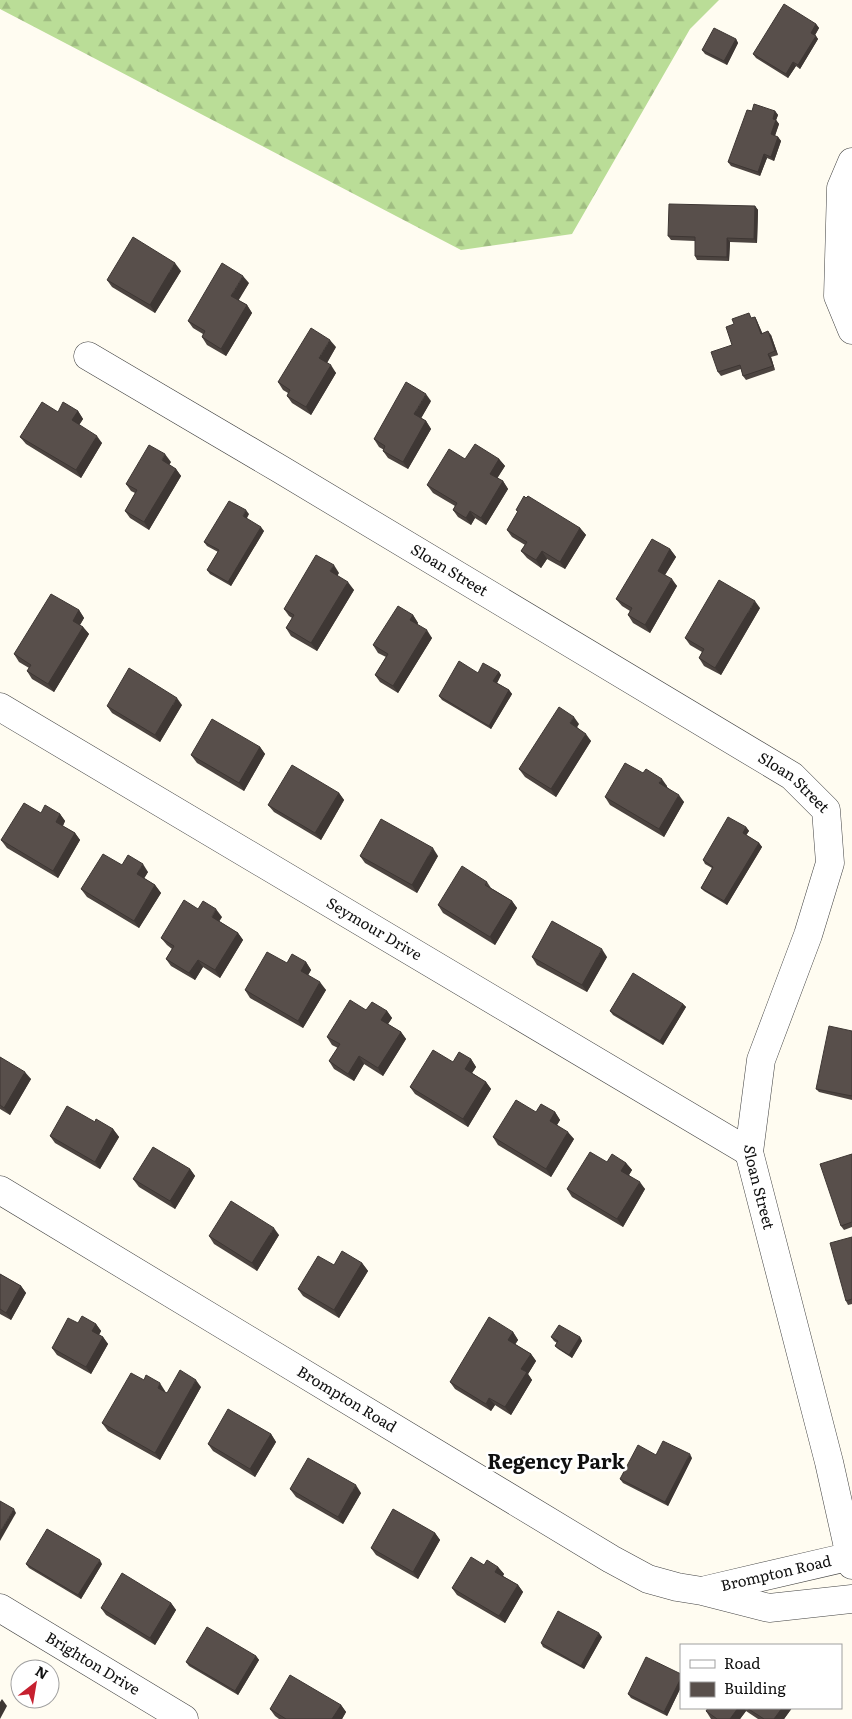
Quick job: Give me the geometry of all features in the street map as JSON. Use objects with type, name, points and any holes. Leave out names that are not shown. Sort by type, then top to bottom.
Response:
[{"type":"street","points":[[852,162],[841,188],[838,296],[852,330]]},
{"type":"street","name":"Sloan Street","points":[[88,356],[792,776],[826,810],[830,863],[808,935],[761,1060],[749,1152],[829,1462],[851,1559]]},
{"type":"street","name":"Seymour Drive","points":[[0,707],[749,1152]]},
{"type":"street","name":"Brompton Road","points":[[0,1190],[611,1559],[648,1578],[677,1588],[702,1591],[769,1608],[852,1599]]},
{"type":"street","name":"Brompton Road","points":[[702,1591],[851,1559]]},
{"type":"street","name":"Brighton Drive","points":[[0,1608],[184,1719]]},
{"type":"green space","points":[[0,0],[719,0],[690,29],[572,234],[461,250],[0,9]]},
{"type":"building","points":[[784,4],[816,24],[811,33],[816,36],[798,65],[793,62],[786,74],[753,54]]},
{"type":"building","points":[[714,28],[736,39],[724,61],[702,50]]},
{"type":"building","points":[[754,104],[775,111],[773,119],[776,120],[771,134],[778,137],[771,157],[764,154],[758,172],[728,162],[747,110],[752,111]]},
{"type":"building","points":[[669,204],[755,206],[754,239],[727,238],[727,257],[695,256],[695,237],[668,236]]},
{"type":"building","points":[[133,237],[175,263],[150,305],[107,280]]},
{"type":"building","points":[[222,263],[243,276],[231,296],[247,305],[221,349],[202,337],[205,331],[188,321]]},
{"type":"building","points":[[749,313],[751,318],[755,317],[761,334],[768,331],[775,351],[768,354],[773,366],[743,376],[740,365],[718,372],[711,352],[732,345],[726,327],[734,324],[732,319]]},
{"type":"building","points":[[311,328],[330,340],[319,358],[331,365],[306,407],[287,396],[290,390],[278,382]]},
{"type":"building","points":[[406,382],[426,394],[414,414],[426,421],[403,462],[383,451],[385,446],[374,439]]},
{"type":"building","points":[[42,402],[58,412],[63,402],[78,411],[72,420],[97,436],[76,470],[20,437]]},
{"type":"building","points":[[475,444],[499,459],[490,474],[503,481],[481,518],[470,511],[466,518],[453,510],[457,503],[427,485],[449,449],[465,459]]},
{"type":"building","points":[[149,445],[165,454],[162,460],[176,469],[144,522],[125,511],[137,490],[126,484]]},
{"type":"building","points":[[524,496],[526,498],[528,496],[580,528],[560,562],[542,551],[536,560],[521,551],[527,542],[507,530]]},
{"type":"building","points":[[229,501],[246,510],[243,516],[261,527],[228,582],[207,570],[219,550],[204,542]]},
{"type":"building","points":[[652,539],[670,549],[658,571],[672,579],[645,625],[628,615],[632,608],[616,599]]},
{"type":"building","points":[[316,555],[334,565],[330,571],[348,582],[311,643],[286,628],[294,615],[284,609]]},
{"type":"building","points":[[719,580],[755,601],[715,668],[699,658],[704,649],[685,638]]},
{"type":"building","points":[[51,594],[79,610],[73,621],[83,627],[48,684],[27,671],[31,665],[14,654]]},
{"type":"building","points":[[398,606],[413,615],[410,620],[427,630],[393,686],[375,675],[388,654],[373,645]]},
{"type":"building","points":[[459,661],[478,673],[483,663],[499,672],[493,681],[509,690],[489,726],[439,696]]},
{"type":"building","points":[[129,668],[177,698],[155,735],[107,706]]},
{"type":"building","points":[[559,707],[574,717],[570,723],[586,734],[551,789],[519,769]]},
{"type":"building","points":[[212,719],[260,747],[239,783],[191,755]]},
{"type":"building","points":[[625,763],[643,773],[646,769],[662,779],[659,783],[679,795],[659,829],[605,797]]},
{"type":"building","points":[[292,765],[339,793],[315,833],[268,805]]},
{"type":"building","points":[[24,803],[41,813],[45,805],[60,814],[56,822],[75,833],[53,871],[1,840]]},
{"type":"building","points":[[728,817],[746,827],[743,833],[759,843],[724,901],[701,888],[713,867],[703,860]]},
{"type":"building","points":[[381,819],[433,848],[412,885],[360,856]]},
{"type":"building","points":[[103,854],[122,865],[128,855],[143,864],[137,874],[155,885],[134,921],[81,889]]},
{"type":"building","points":[[462,866],[487,882],[485,885],[512,901],[490,937],[438,905]]},
{"type":"building","points":[[184,900],[198,909],[203,901],[216,909],[212,917],[238,933],[215,970],[198,960],[189,973],[166,959],[174,946],[161,938]]},
{"type":"building","points":[[552,921],[602,949],[582,985],[532,957]]},
{"type":"building","points":[[267,952],[287,963],[292,954],[306,962],[301,971],[320,982],[298,1021],[245,990]]},
{"type":"building","points":[[633,973],[683,1004],[660,1041],[610,1011]]},
{"type":"building","points":[[350,1000],[366,1010],[372,1002],[387,1011],[381,1020],[401,1032],[378,1068],[359,1056],[348,1074],[329,1061],[340,1044],[327,1037]]},
{"type":"building","points":[[829,1026],[852,1031],[852,1096],[816,1089]]},
{"type":"building","points":[[433,1050],[453,1062],[459,1052],[471,1059],[465,1069],[486,1082],[463,1119],[410,1087]]},
{"type":"building","points":[[0,1057],[25,1072],[4,1108],[0,1105]]},
{"type":"building","points":[[516,1100],[536,1112],[541,1104],[555,1112],[550,1121],[568,1132],[546,1169],[493,1137]]},
{"type":"building","points":[[67,1106],[95,1122],[96,1119],[113,1129],[95,1162],[50,1136]]},
{"type":"building","points":[[153,1147],[190,1169],[170,1201],[133,1179]]},
{"type":"building","points":[[590,1152],[607,1162],[612,1154],[626,1163],[621,1171],[640,1182],[617,1219],[567,1189]]},
{"type":"building","points":[[852,1154],[852,1222],[841,1226],[820,1164]]},
{"type":"building","points":[[231,1201],[274,1228],[252,1263],[209,1236]]},
{"type":"building","points":[[852,1237],[852,1299],[846,1301],[830,1243]]},
{"type":"building","points":[[342,1251],[362,1263],[334,1310],[298,1289],[318,1256],[334,1265]]},
{"type":"building","points":[[0,1274],[21,1286],[6,1313],[0,1309]]},
{"type":"building","points":[[82,1316],[96,1324],[92,1331],[103,1337],[86,1367],[52,1348],[68,1318],[78,1323]]},
{"type":"building","points":[[489,1317],[513,1332],[508,1340],[531,1354],[521,1369],[527,1372],[505,1407],[489,1398],[486,1404],[450,1382]]},
{"type":"building","points":[[559,1325],[580,1337],[569,1355],[555,1346],[558,1341],[551,1337]]},
{"type":"building","points":[[180,1370],[196,1380],[155,1453],[102,1423],[131,1373],[144,1380],[146,1375],[160,1383],[158,1388],[167,1393]]},
{"type":"building","points":[[228,1409],[271,1434],[250,1469],[208,1444]]},
{"type":"building","points":[[663,1441],[690,1454],[665,1502],[620,1479],[638,1445],[656,1455]]},
{"type":"building","points":[[308,1458],[356,1485],[338,1517],[290,1489]]},
{"type":"building","points":[[0,1501],[14,1509],[0,1532]]},
{"type":"building","points":[[393,1509],[435,1533],[413,1572],[371,1548]]},
{"type":"building","points":[[47,1529],[100,1560],[78,1595],[26,1564]]},
{"type":"building","points":[[471,1557],[484,1565],[487,1560],[498,1567],[495,1572],[518,1585],[499,1616],[452,1588]]},
{"type":"building","points":[[122,1573],[171,1603],[150,1638],[101,1608]]},
{"type":"building","points":[[558,1611],[599,1633],[581,1666],[541,1643]]},
{"type":"building","points":[[207,1627],[256,1656],[235,1691],[186,1662]]},
{"type":"building","points":[[646,1657],[680,1674],[680,1680],[664,1712],[628,1694]]},
{"type":"building","points":[[290,1675],[341,1705],[332,1719],[286,1719],[270,1709]]},
{"type":"building","points":[[707,1709],[737,1709],[730,1719],[717,1719],[706,1711]]},
{"type":"building","points":[[749,1709],[781,1709],[774,1719],[764,1719]]},
{"type":"district","name":"Regency Park","points":[[556,1462]]}]
